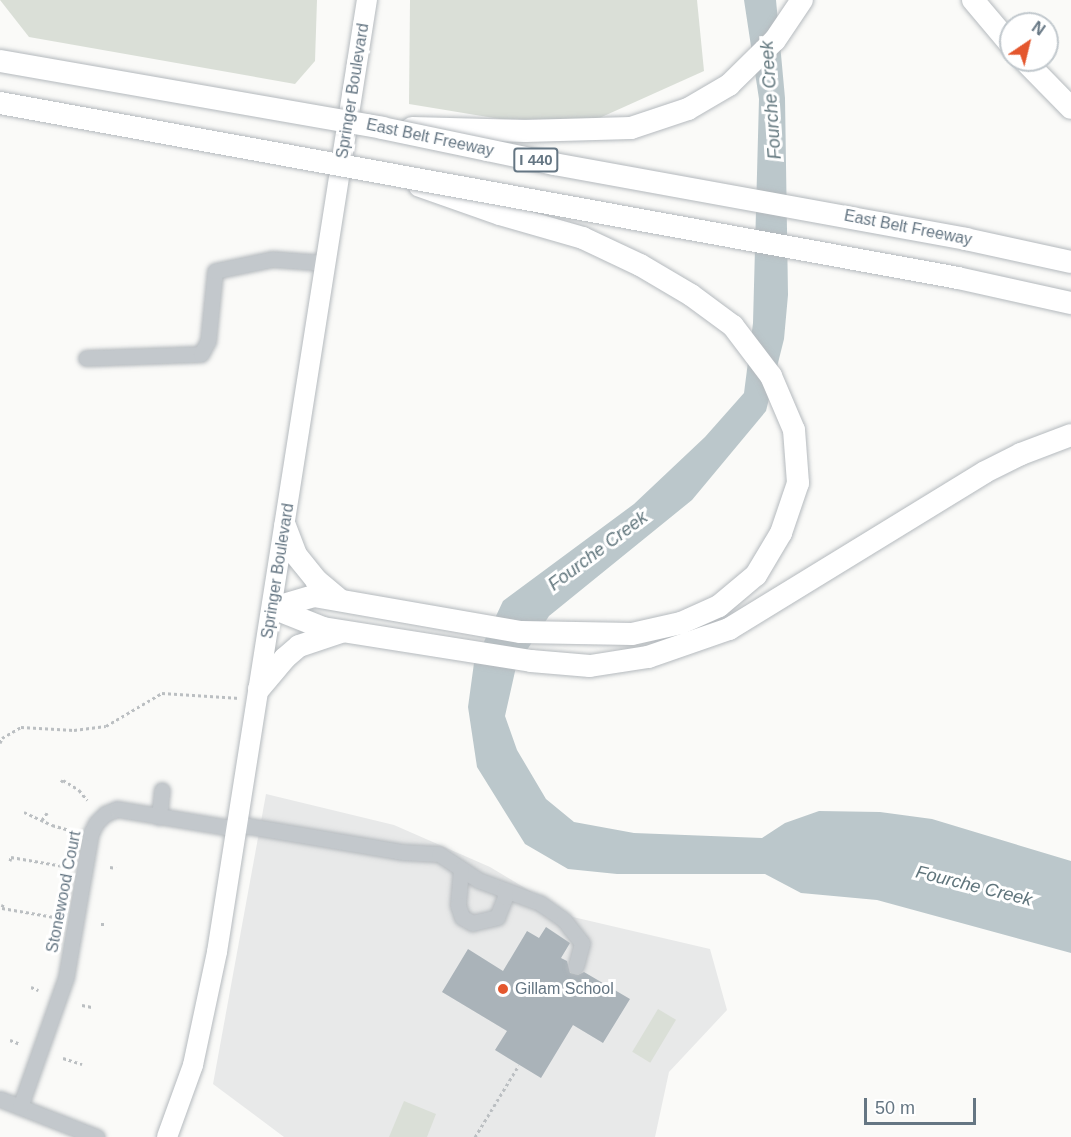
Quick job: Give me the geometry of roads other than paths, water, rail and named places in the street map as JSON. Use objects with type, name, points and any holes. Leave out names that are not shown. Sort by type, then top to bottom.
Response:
[{"type":"highway","points":[[382,128],[525,131],[631,128],[688,109],[729,86],[775,40],[802,0]]},
{"type":"highway","points":[[973,0],[999,31]]},
{"type":"highway","name":"East Belt Freeway","points":[[0,61],[382,128],[554,164],[966,239],[1071,262]]},
{"type":"highway","points":[[1036,72],[1071,108]]},
{"type":"highway","name":"I 440","points":[[0,104],[958,278],[1071,303]]},
{"type":"highway","points":[[273,608],[314,596],[520,632],[575,635],[632,634],[681,623],[719,606],[756,575],[781,533],[798,483],[795,430],[771,376],[733,326],[640,265],[583,238],[500,214],[373,170]]},
{"type":"highway","points":[[273,608],[323,628],[531,661],[590,666],[648,657],[729,629],[985,472],[1021,454],[1071,435]]},
{"type":"highway","points":[[285,526],[296,555],[316,580],[340,600]]},
{"type":"highway","points":[[258,694],[285,658],[299,646],[345,631]]},
{"type":"main road","name":"Springer Boulevard","points":[[166,1137],[193,1065],[206,1017],[273,608],[367,0]]},
{"type":"street","points":[[86,358],[201,354],[208,341],[215,271],[272,259],[326,263]]},
{"type":"street","points":[[159,817],[162,790]]},
{"type":"street","name":"Stonewood Court","points":[[20,1107],[66,977],[91,833],[96,823],[105,814],[117,809],[402,852],[439,854],[478,880],[540,903],[564,920],[582,943],[576,966]]},
{"type":"street","points":[[461,869],[458,905],[462,917],[472,924],[497,917],[506,897],[504,890]]},
{"type":"street","points":[[0,1099],[97,1137]]},
{"type":"water","name":"Fourche Creek","points":[[744,0],[776,0],[785,98],[788,295],[784,339],[766,411],[692,500],[549,616],[516,667],[505,716],[517,750],[546,799],[574,822],[634,833],[762,838],[785,823],[819,811],[880,812],[932,819],[1071,861],[1071,953],[877,900],[801,893],[765,874],[617,874],[568,869],[525,844],[477,767],[468,707],[474,663],[503,601],[634,504],[705,437],[744,393],[753,323],[759,99]]},
{"type":"place","name":"Gillam School","points":[[503,989]]}]
